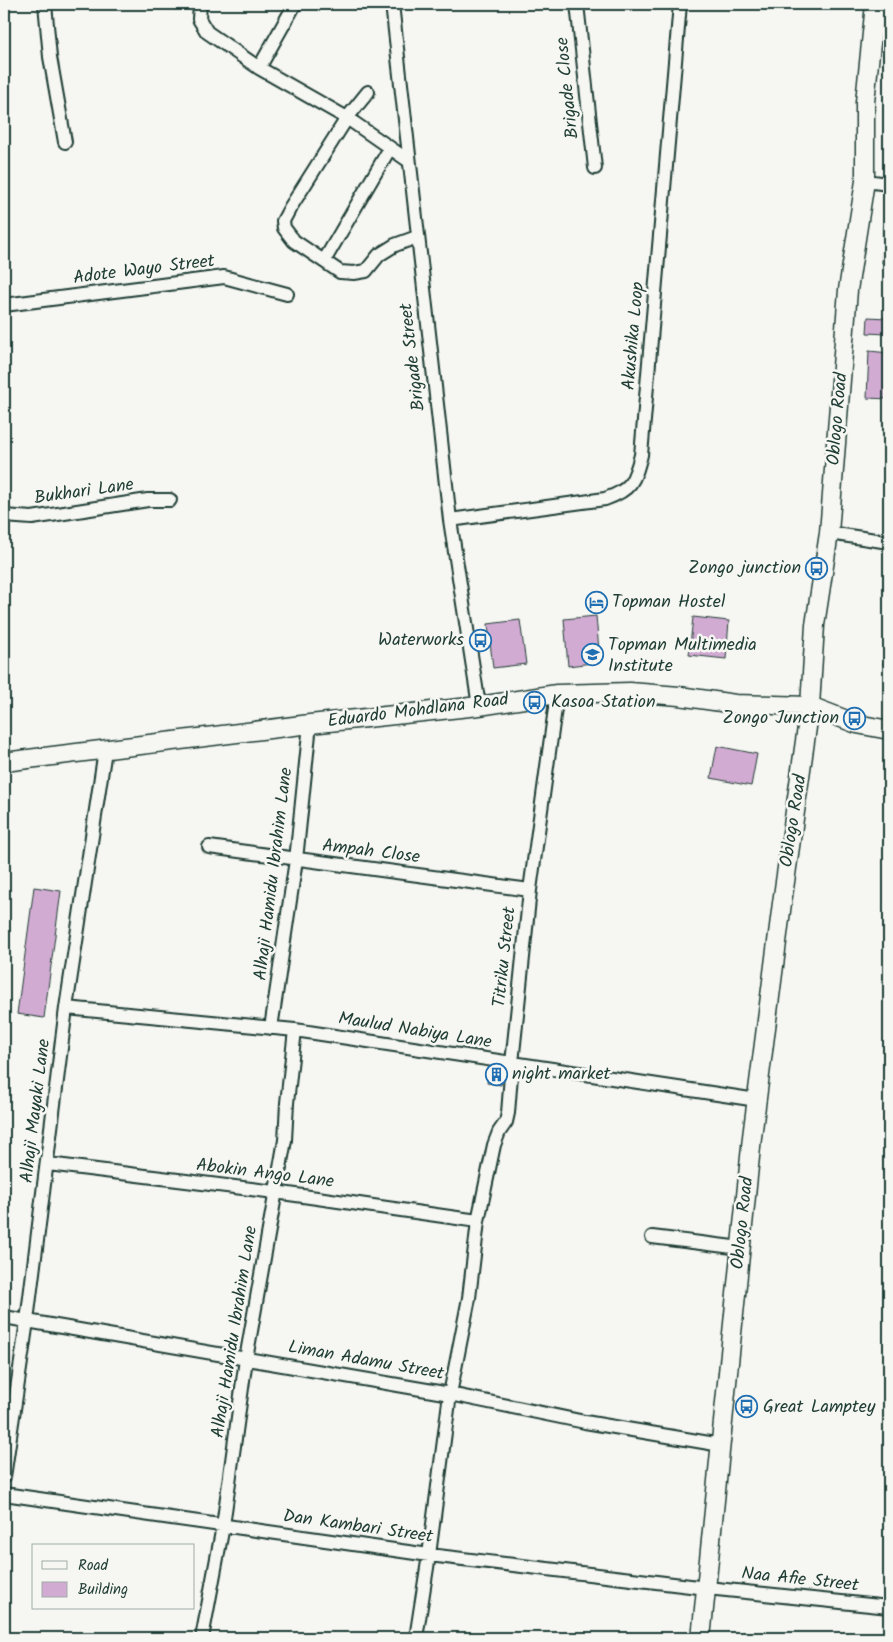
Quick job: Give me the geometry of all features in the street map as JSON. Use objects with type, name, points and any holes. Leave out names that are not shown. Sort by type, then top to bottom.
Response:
[{"type":"main road","name":"Oblogo Road","points":[[701,1638],[756,1100],[810,706],[815,625],[829,533],[848,290],[865,181],[865,102],[875,4]]},
{"type":"main road","name":"Eduardo Mohdlana Road","points":[[4,762],[310,724],[479,706],[557,694],[630,692],[679,696],[736,704],[810,706],[857,724],[889,730]]},
{"type":"street","points":[[44,4],[50,57],[65,142]]},
{"type":"street","points":[[200,4],[199,19],[207,32],[259,68],[347,118],[409,161]]},
{"type":"street","points":[[259,68],[295,4]]},
{"type":"street","name":"Brigade Street","points":[[392,4],[450,520],[479,706]]},
{"type":"street","name":"Brigade Close","points":[[577,4],[595,168]]},
{"type":"street","name":"Akushika Loop","points":[[450,520],[604,498],[620,493],[630,485],[636,474],[641,455],[680,4]]},
{"type":"street","points":[[368,92],[347,118],[283,221],[284,228],[294,241],[340,272],[354,273],[366,271],[379,255],[395,245],[417,237]]},
{"type":"street","points":[[324,261],[390,148]]},
{"type":"street","points":[[865,181],[889,184]]},
{"type":"street","name":"Adote Wayo Street","points":[[4,306],[224,277],[287,294]]},
{"type":"street","name":"Bukhari Lane","points":[[4,516],[32,518],[148,500],[170,500]]},
{"type":"street","points":[[829,533],[889,542]]},
{"type":"street","name":"Titriku Street","points":[[416,1638],[450,1394],[469,1298],[478,1220],[494,1144],[506,1122],[508,1113],[530,890],[557,694]]},
{"type":"street","name":"Alhaji Hamidu Ibrahim Lane","points":[[271,1028],[296,860],[310,724]]},
{"type":"street","name":"Alhaji Mayaki Lane","points":[[4,1477],[48,1164],[66,1008],[105,750]]},
{"type":"street","name":"Ampah Close","points":[[209,847],[530,890]]},
{"type":"street","name":"Maulud Nabiya Lane","points":[[66,1008],[295,1030],[756,1100]]},
{"type":"street","name":"Alhaji Hamidu Ibrahim Lane","points":[[202,1638],[223,1526],[246,1359],[285,1140],[295,1030]]},
{"type":"street","name":"Abokin Ango Lane","points":[[48,1164],[275,1192],[478,1220]]},
{"type":"street","points":[[652,1237],[741,1248]]},
{"type":"street","name":"Liman Adamu Street","points":[[4,1317],[450,1394],[585,1422],[721,1445]]},
{"type":"street","name":"Dan Kambari Street","points":[[4,1494],[429,1555],[707,1588]]},
{"type":"street","name":"Naa Afie Street","points":[[707,1588],[889,1607]]},
{"type":"building","points":[[883,227],[889,228],[889,264],[882,263]]},
{"type":"building","points":[[868,317],[887,318],[886,334],[867,333]]},
{"type":"building","points":[[869,351],[889,353],[889,399],[867,398]]},
{"type":"building","points":[[596,616],[600,662],[568,666],[564,619]]},
{"type":"building","points":[[693,617],[729,621],[726,659],[689,655]]},
{"type":"building","points":[[520,620],[526,664],[493,668],[488,624]]},
{"type":"building","points":[[887,641],[889,642],[889,666],[883,665]]},
{"type":"building","points":[[717,746],[757,754],[751,786],[711,778]]},
{"type":"building","points":[[34,887],[61,891],[44,1018],[17,1014]]},
{"type":"building","name":"night market","points":[[490,1062],[504,1065],[501,1085],[487,1083]]},
{"type":"place","name":"Zongo junction","points":[[817,568]]},
{"type":"place","name":"Topman Hostel","points":[[596,602]]},
{"type":"place","name":"Waterworks","points":[[480,640]]},
{"type":"place","name":"Topman Multimedia Institute","points":[[592,655]]},
{"type":"place","name":"Kasoa Station","points":[[535,702]]},
{"type":"place","name":"Zongo Junction","points":[[855,718]]},
{"type":"place","name":"night market","points":[[496,1074]]},
{"type":"place","name":"Great Lamptey","points":[[747,1407]]}]
